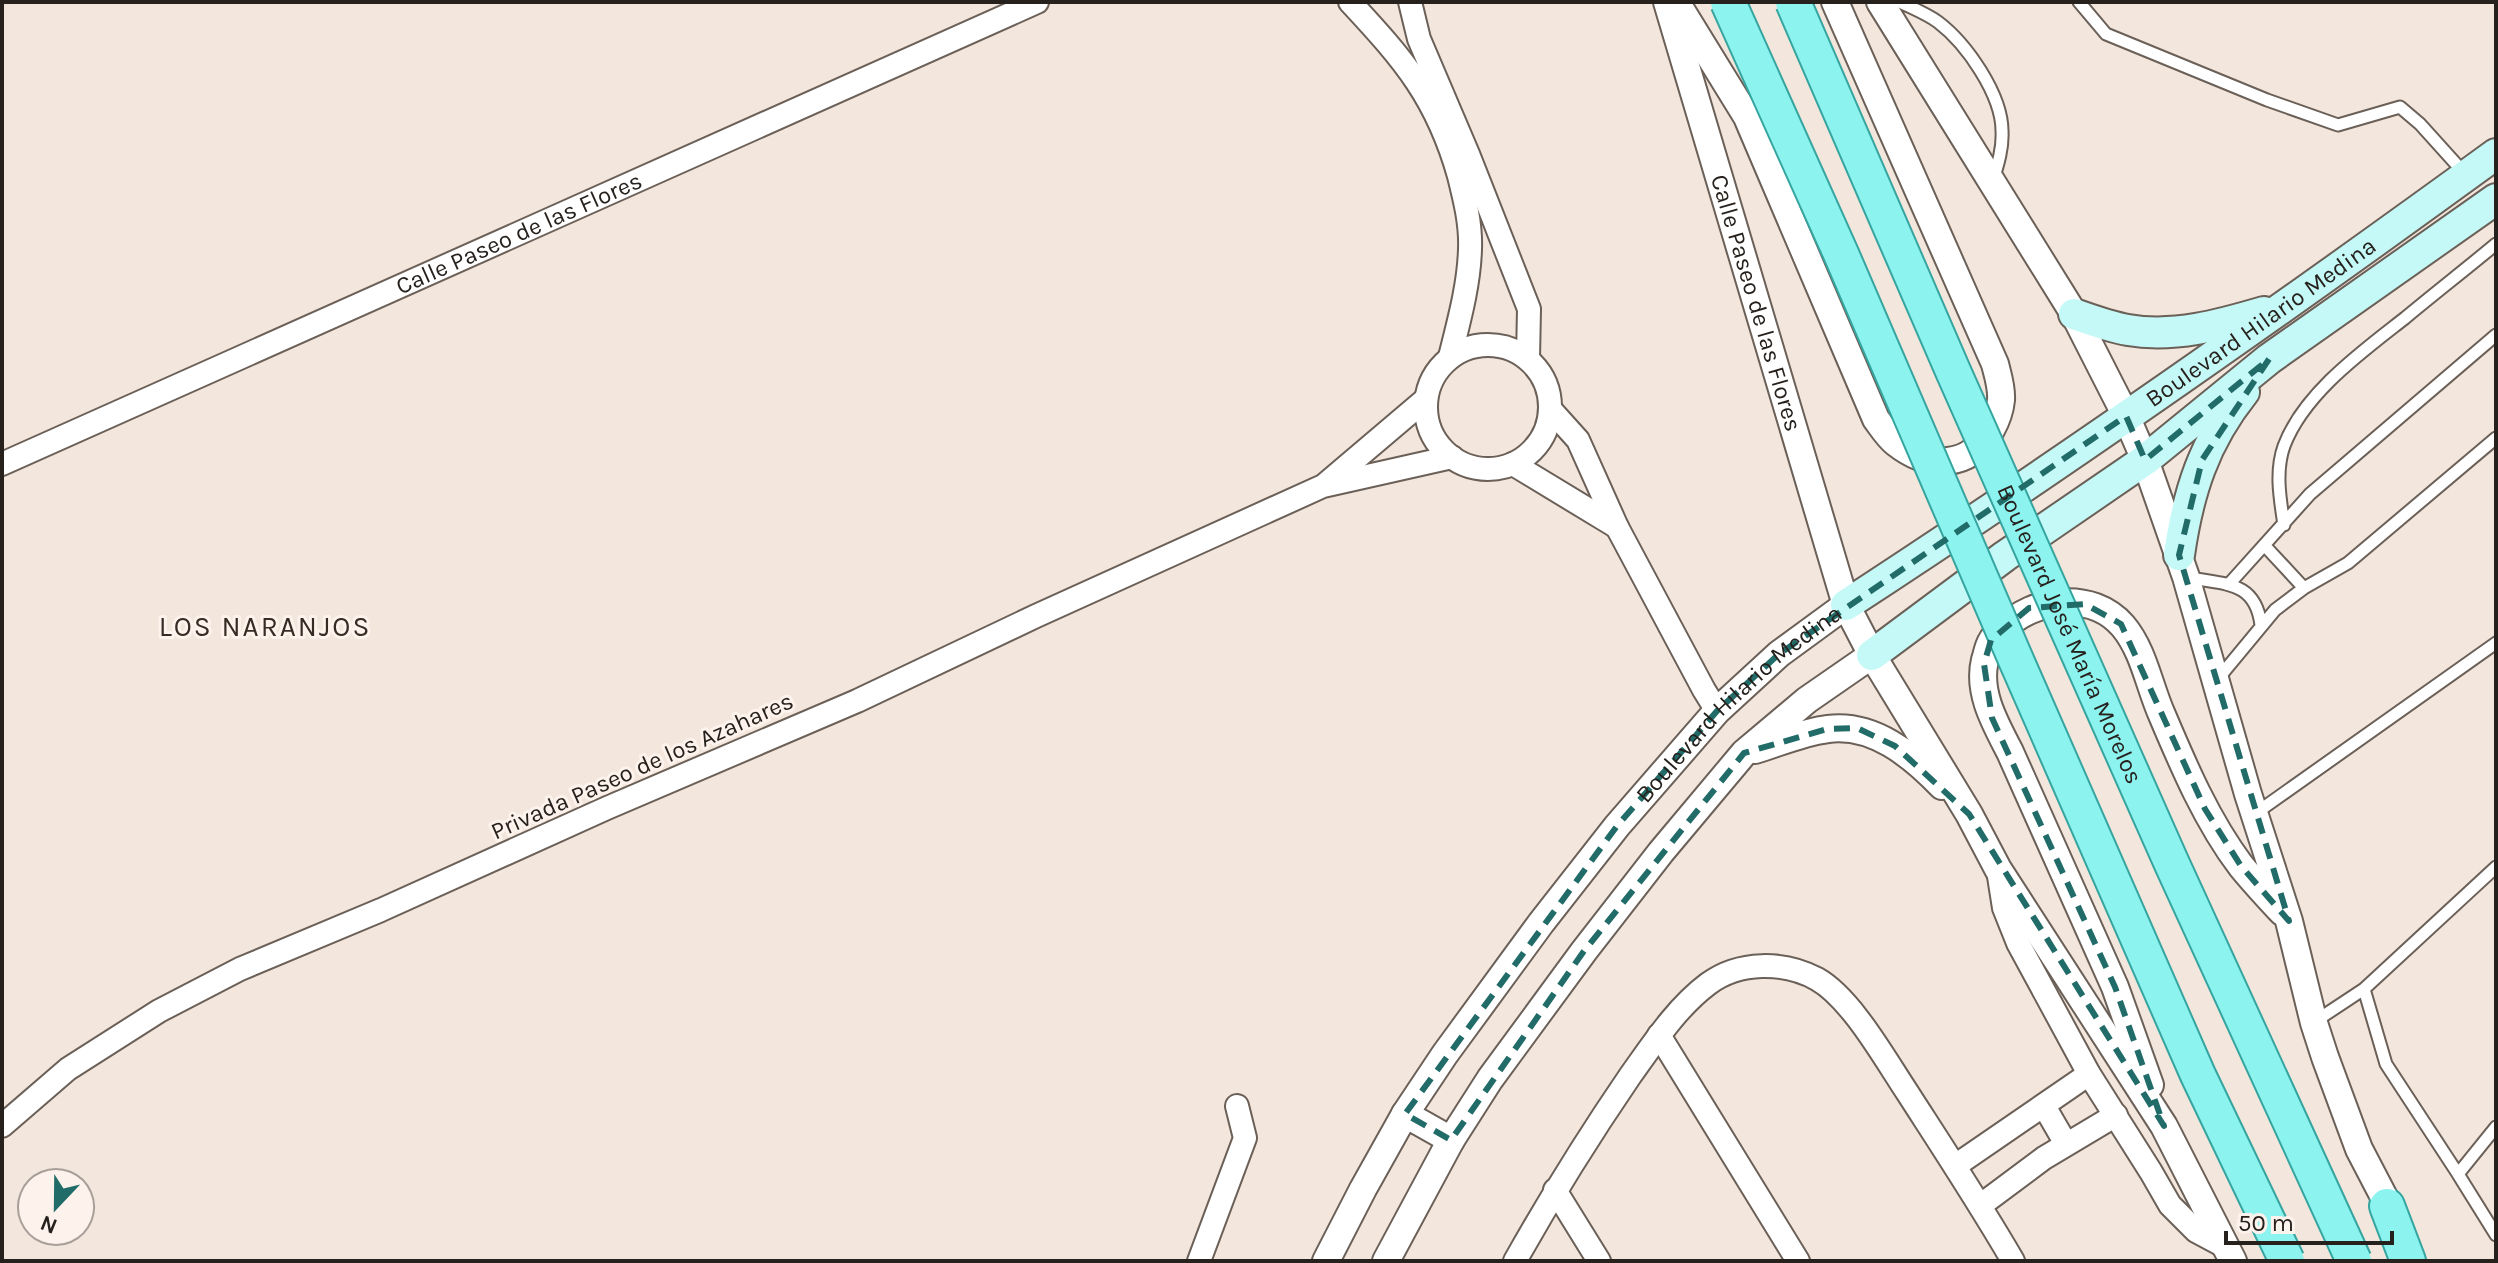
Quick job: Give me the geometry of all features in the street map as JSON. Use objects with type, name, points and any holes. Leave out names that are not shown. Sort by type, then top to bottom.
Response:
[{"type":"main road","points":[[1728,2],[1842,256],[2198,1075],[2287,1261]]},
{"type":"main road","name":"Boulevard José María Morelos","points":[[1793,2],[2159,835],[2354,1261]]},
{"type":"main road","name":"Boulevard Hilario Medina","points":[[1846,605],[1989,511],[2285,306],[2496,154]]},
{"type":"main road","name":"Boulevard Hilario Medina","points":[[1872,655],[2005,556],[2145,460],[2269,359],[2489,208]]},
{"type":"main road","points":[[2074,314],[2127,330],[2160,333],[2195,330],[2285,306]]},
{"type":"main road","points":[[2182,566],[2185,514],[2202,460],[2237,401],[2269,359]]},
{"type":"main road","points":[[2387,1206],[2408,1261]]},
{"type":"street","name":"Calle Paseo de las Flores","points":[[2,464],[1037,2]]},
{"type":"street","points":[[1350,2],[1416,77],[1436,111],[1451,149],[1468,210],[1471,247],[1468,277],[1450,357]]},
{"type":"street","points":[[1410,2],[1419,39],[1529,309],[1528,358]]},
{"type":"street","name":"Calle Paseo de las Flores","points":[[1667,2],[1846,605],[1872,655],[1969,814]]},
{"type":"street","points":[[1676,2],[1747,117],[1876,419],[1894,442],[1920,457],[1940,462],[1966,457],[1983,444],[1996,420],[2001,402],[1995,364],[1835,2]]},
{"type":"street","points":[[1880,2],[2074,314],[2145,460],[2182,566],[2289,921],[2325,1057],[2359,1149],[2387,1206],[2421,1261]]},
{"type":"street","points":[[1475,346],[1503,346],[1528,358],[1541,373],[1549,391],[1551,410],[1545,433],[1532,451],[1513,464],[1492,469],[1471,466],[1452,457],[1436,441],[1427,421],[1426,399],[1439,368],[1450,357],[1475,346]]},
{"type":"street","name":"Privada Paseo de los Azahares","points":[[1323,486],[1426,399]]},
{"type":"street","points":[[1551,410],[1578,440],[1617,527],[1717,711]]},
{"type":"street","name":"Privada Paseo de los Azahares","points":[[2,1126],[68,1069],[159,1011],[240,969],[857,701],[1323,486],[1452,457]]},
{"type":"street","points":[[1513,464],[1617,527]]},
{"type":"street","points":[[2164,1126],[2115,987],[1992,718],[1983,685],[1984,664],[1991,640],[2009,622],[2029,608],[2060,602],[2085,604],[2121,624],[2135,644],[2161,713],[2205,809],[2241,866],[2289,921]]},
{"type":"street","name":"Boulevard Hilario Medina","points":[[1326,1261],[1405,1114],[1445,1054],[1617,826],[1717,711],[1779,654],[1846,605]]},
{"type":"street","name":"Boulevard Hilario Medina","points":[[1386,1261],[1451,1140],[1490,1079],[1584,951],[1744,753],[1807,700],[1872,655]]},
{"type":"street","points":[[1744,753],[1827,729],[1857,728],[1895,746],[1925,769],[1969,814],[1998,869],[2164,1126],[2230,1254]]},
{"type":"street","points":[[1998,869],[2004,908],[2018,943],[2089,1074],[2170,1205],[2196,1231],[2230,1254]]},
{"type":"street","points":[[1515,1261],[1555,1190],[1659,1035],[1709,983],[1732,972],[1759,965],[1786,968],[1818,980],[1845,1004],[1875,1044],[1981,1205],[2013,1261]]},
{"type":"street","points":[[1659,1035],[1798,1261]]},
{"type":"street","points":[[1955,1166],[2089,1074]]},
{"type":"street","points":[[1199,1261],[1245,1138],[1237,1106]]},
{"type":"street","points":[[2044,1106],[2066,1144]]},
{"type":"street","points":[[1405,1114],[1451,1140]]},
{"type":"street","points":[[1981,1205],[2066,1144],[2116,1115]]},
{"type":"street","points":[[1555,1190],[1599,1261]]},
{"type":"lane","points":[[1900,2],[1938,22],[1961,44],[1982,73],[1999,109],[2002,130],[2000,154],[1991,184]]},
{"type":"lane","points":[[2079,2],[2106,34],[2267,100],[2338,125],[2400,107],[2420,124],[2467,176]]},
{"type":"lane","points":[[2284,525],[2279,470],[2284,446],[2309,406],[2364,351],[2496,244]]},
{"type":"lane","points":[[2230,583],[2310,494],[2496,335]]},
{"type":"lane","points":[[2216,682],[2275,610],[2304,588],[2348,563],[2496,438]]},
{"type":"lane","points":[[2265,546],[2304,588]]},
{"type":"lane","points":[[2182,566],[2211,583],[2230,583],[2242,589],[2256,604],[2261,625]]},
{"type":"lane","points":[[2255,814],[2496,643]]},
{"type":"lane","points":[[2314,1023],[2364,989],[2496,867]]},
{"type":"lane","points":[[2364,989],[2386,1064],[2496,1235]]},
{"type":"lane","points":[[2458,1174],[2496,1127]]},
{"type":"highlighted area","points":[[2269,359],[2202,460],[2179,555],[2289,921],[2241,866],[2205,809],[2121,624],[2085,604],[2029,608],[1991,640],[1984,664],[1992,718],[2115,987],[2164,1126],[1969,814],[1895,746],[1857,728],[1827,729],[1744,753],[1584,951],[1451,1140],[1405,1114],[1617,826],[1717,711],[1779,654],[2126,416],[2145,460]]},
{"type":"district","name":"LOS NARANJOS","points":[[265,626]]}]
